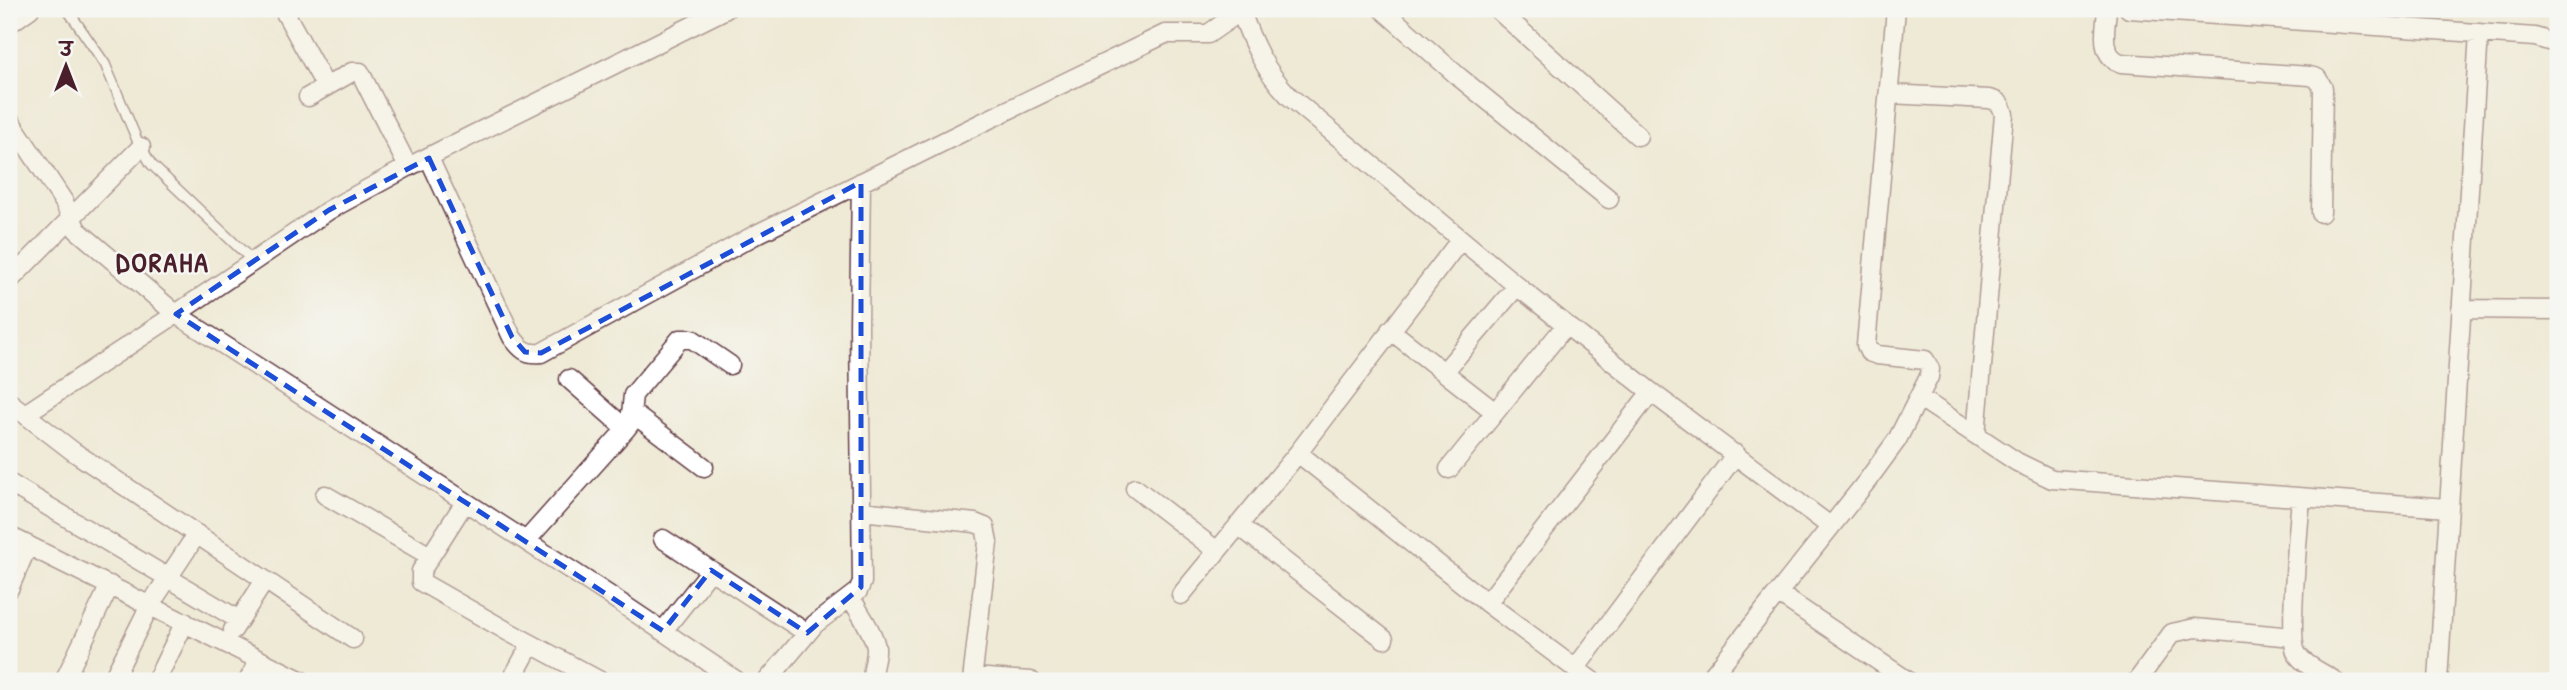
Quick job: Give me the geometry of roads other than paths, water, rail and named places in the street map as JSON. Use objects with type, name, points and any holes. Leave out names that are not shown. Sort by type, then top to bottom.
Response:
[{"type":"street","points":[[9,24],[30,9]]},
{"type":"street","points":[[284,9],[326,87]]},
{"type":"street","points":[[25,414],[329,211],[408,167],[726,9]]},
{"type":"street","points":[[1382,9],[1609,199]]},
{"type":"street","points":[[1497,9],[1638,136]]},
{"type":"street","points":[[1708,681],[1779,594],[1897,440],[1929,377],[1928,363],[1918,358],[1873,354],[1866,345],[1896,9]]},
{"type":"street","points":[[2107,9],[2106,51],[2113,60],[2121,63],[2317,78],[2323,88],[2321,213]]},
{"type":"street","points":[[2129,9],[2304,15],[2535,37],[2558,44]]},
{"type":"street","points":[[429,158],[512,337],[520,348],[532,354],[547,350],[755,234],[1165,34],[1208,34],[1242,10],[1252,41],[1267,70],[1289,96],[1566,325],[1830,526]]},
{"type":"street","points":[[2438,681],[2479,33]]},
{"type":"street","points":[[309,97],[354,71],[360,72],[408,167]]},
{"type":"street","points":[[1889,94],[1989,99],[1998,101],[2002,106],[2003,127],[1976,435]]},
{"type":"street","points":[[9,119],[64,202],[82,235],[176,314],[737,681]]},
{"type":"street","points":[[9,281],[141,147]]},
{"type":"street","points":[[767,681],[807,633],[823,617],[858,592],[862,582],[859,326],[861,182]]},
{"type":"street","points":[[1181,595],[1298,453],[1461,239]]},
{"type":"street","points":[[1444,372],[1517,286]]},
{"type":"street","points":[[2461,309],[2558,310]]},
{"type":"street","points":[[1449,469],[1566,325]]},
{"type":"street","points":[[1390,330],[1495,412]]},
{"type":"street","points":[[526,541],[629,421],[633,394],[680,339],[684,337],[692,340],[730,365]]},
{"type":"street","points":[[569,379],[629,421],[704,467]]},
{"type":"street","points":[[1487,603],[1651,392]]},
{"type":"street","points":[[1920,398],[2017,462],[2052,479],[2448,508]]},
{"type":"street","points":[[9,402],[74,452],[353,639]]},
{"type":"street","points":[[1298,453],[1487,603],[1592,681]]},
{"type":"street","points":[[1575,669],[1736,454]]},
{"type":"street","points":[[9,483],[239,620]]},
{"type":"street","points":[[1135,488],[1217,551]]},
{"type":"street","points":[[325,495],[430,556]]},
{"type":"street","points":[[2301,498],[2293,637],[2295,650],[2300,658],[2335,681]]},
{"type":"street","points":[[465,502],[419,576],[425,586],[600,681]]},
{"type":"street","points":[[861,511],[980,524],[985,527],[988,542],[972,679],[1031,681]]},
{"type":"street","points":[[1238,525],[1384,639]]},
{"type":"street","points":[[112,681],[150,605],[197,534]]},
{"type":"street","points":[[9,536],[302,681]]},
{"type":"street","points":[[663,539],[807,633]]},
{"type":"street","points":[[9,589],[28,545]]},
{"type":"street","points":[[663,631],[711,570]]},
{"type":"street","points":[[225,642],[265,580]]},
{"type":"street","points":[[64,681],[110,585]]},
{"type":"street","points":[[1779,594],[1908,681]]},
{"type":"street","points":[[851,597],[876,647],[873,681]]},
{"type":"street","points":[[156,681],[185,622]]},
{"type":"street","points":[[2145,679],[2167,640],[2179,630],[2195,628],[2293,637]]},
{"type":"street","points":[[511,681],[531,644]]},
{"type":"street","points":[[248,681],[259,660]]},
{"type":"lane","points":[[67,9],[109,72],[141,147],[159,174],[254,262]]},
{"type":"district","name":"DORAHA","points":[[163,262]]}]
